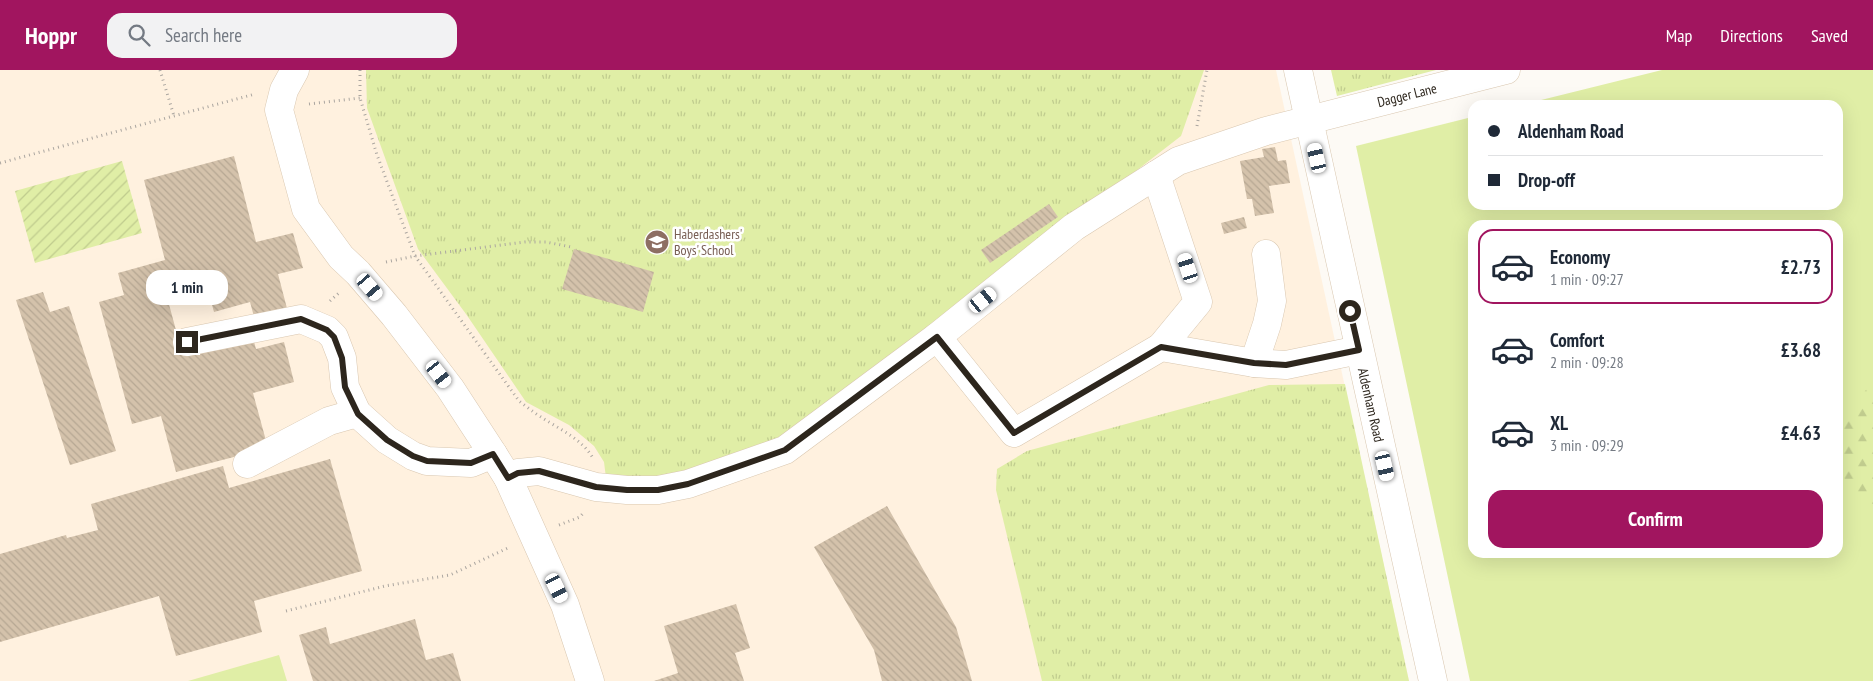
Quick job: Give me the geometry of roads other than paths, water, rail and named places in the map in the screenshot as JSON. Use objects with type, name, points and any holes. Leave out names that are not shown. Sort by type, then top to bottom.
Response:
[{"type":"street","name":"Aldenham Road","points":[[1298,70],[1432,681]]},
{"type":"street","name":"Dagger Lane","points":[[508,478],[518,473],[539,471],[596,487],[658,490],[688,484],[785,450],[937,337],[1074,227],[1178,160],[1266,131],[1506,70]]},
{"type":"street","points":[[287,88],[306,209],[341,257],[358,273],[394,315],[450,388],[508,478],[565,605],[590,681]]},
{"type":"street","points":[[937,337],[1014,433],[1161,347],[1198,302],[1156,175]]},
{"type":"street","points":[[1254,363],[1267,324],[1272,301],[1266,254]]},
{"type":"street","points":[[187,342],[301,319],[327,330],[334,337],[342,358],[345,387],[358,414],[387,440],[413,456],[427,461],[471,463],[493,454]]},
{"type":"street","points":[[1161,347],[1254,363],[1286,365],[1359,350]]},
{"type":"street","points":[[247,464],[328,422],[358,414]]},
{"type":"place","name":"Haberdashers' Boys' School","points":[[657,242]]}]
